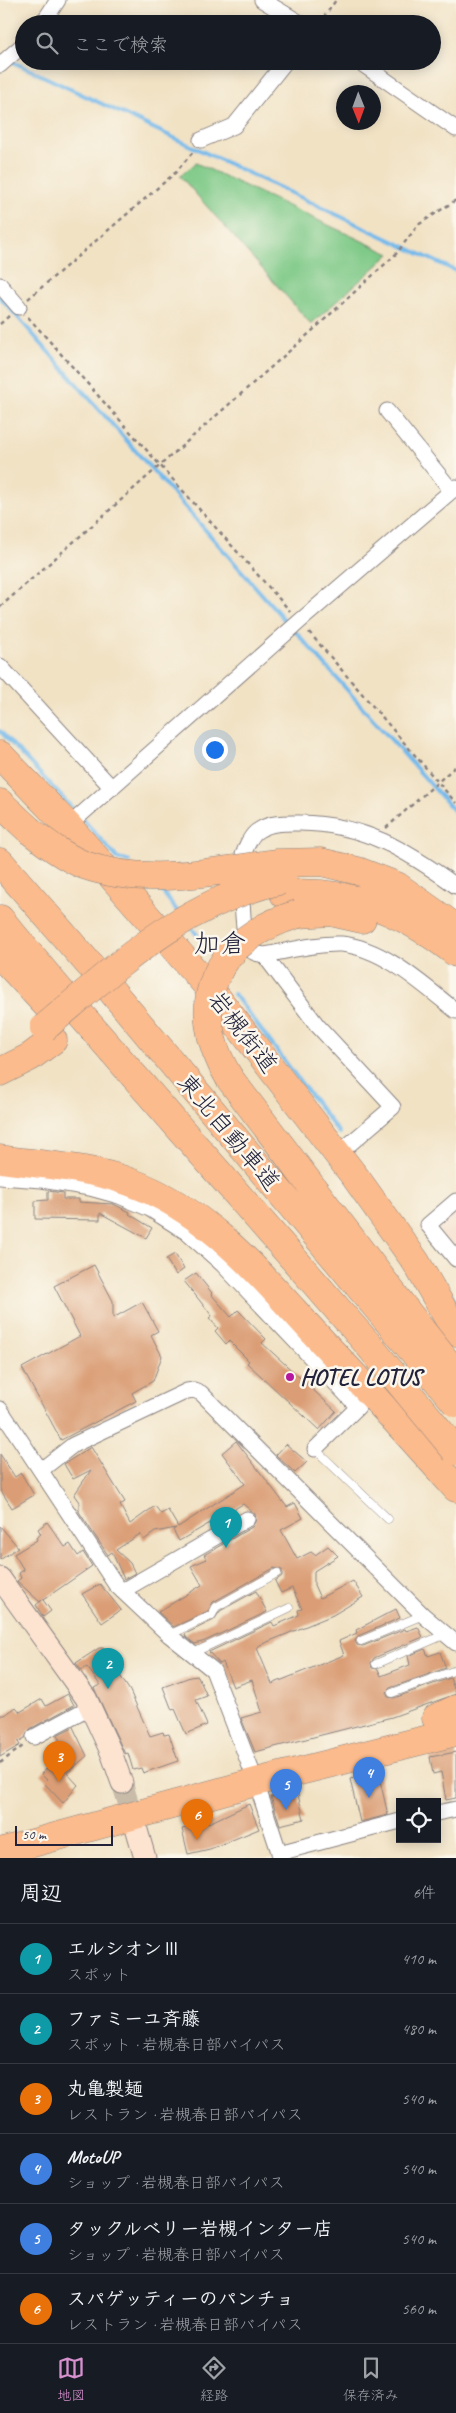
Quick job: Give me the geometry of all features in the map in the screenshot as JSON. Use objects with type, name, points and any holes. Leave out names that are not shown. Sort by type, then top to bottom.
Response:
[{"type":"highway","name":"岩槻街道","points":[[0,755],[76,819],[338,1154],[416,1262],[456,1330]]},
{"type":"highway","points":[[0,803],[29,830],[54,849],[82,864],[133,877],[182,876],[354,898],[386,909],[432,934],[456,954]]},
{"type":"highway","name":"東北自動車道","points":[[0,862],[126,1009],[395,1314],[456,1403]]},
{"type":"highway","points":[[0,1072],[30,1057],[49,1034],[202,924],[229,910],[286,888],[321,862],[358,871],[397,886],[452,925]]},
{"type":"highway","points":[[286,888],[331,912],[379,923],[423,947],[456,972]]},
{"type":"highway","points":[[286,888],[280,919],[252,933],[233,950],[218,972],[209,999],[208,1014],[212,1041],[230,1079],[395,1314],[456,1374]]},
{"type":"highway","name":"東北自動車道","points":[[0,919],[66,998],[367,1343],[456,1451]]},
{"type":"highway","points":[[0,955],[10,963],[141,1110],[269,1231]]},
{"type":"highway","points":[[0,1054],[49,1034]]},
{"type":"highway","points":[[0,1159],[84,1170],[110,1176],[151,1191],[191,1213],[241,1255],[456,1488]]},
{"type":"highway","points":[[0,1852],[253,1775],[451,1718]]},
{"type":"highway","points":[[0,1832],[253,1775]]},
{"type":"street","points":[[48,15],[58,0]]},
{"type":"street","points":[[262,0],[287,15]]},
{"type":"street","points":[[5,61],[15,52]]},
{"type":"street","points":[[197,146],[234,126],[279,70]]},
{"type":"street","points":[[371,70],[456,129]]},
{"type":"street","points":[[0,285],[15,311]]},
{"type":"street","points":[[76,819],[294,626],[454,489],[387,411]]},
{"type":"street","points":[[0,666],[112,788]]},
{"type":"street","points":[[338,1154],[393,1107],[317,1025],[259,954],[248,947],[244,928],[243,856],[249,840],[259,830],[282,822],[318,823],[350,829],[378,838],[414,856],[456,886]]},
{"type":"street","points":[[211,990],[259,954],[340,944],[356,947],[386,959],[456,1011]]},
{"type":"street","points":[[0,1178],[42,1180],[90,1188],[119,1196],[150,1209],[186,1232],[223,1265],[358,1407],[315,1449]]},
{"type":"street","points":[[456,1201],[428,1226],[456,1259]]},
{"type":"street","points":[[373,1396],[456,1330]]},
{"type":"street","points":[[40,1470],[73,1445],[187,1391],[194,1390],[201,1393],[423,1615],[451,1638]]},
{"type":"street","points":[[1,1414],[116,1585],[169,1635],[213,1670],[253,1775],[280,1856],[396,1822]]},
{"type":"street","points":[[122,1591],[247,1519]]},
{"type":"street","points":[[2,1586],[90,1707],[111,1752],[122,1783]]},
{"type":"street","points":[[34,1737],[90,1707]]},
{"type":"street","points":[[441,1812],[456,1809]]},
{"type":"street","points":[[136,1827],[144,1858]]},
{"type":"lane","points":[[315,1449],[388,1519]]},
{"type":"lane","points":[[169,1635],[212,1615],[216,1607],[277,1573]]},
{"type":"lane","points":[[193,1653],[289,1608]]},
{"type":"lane","points":[[361,1641],[423,1615]]},
{"type":"lane","points":[[376,1664],[451,1638]]},
{"type":"lane","points":[[392,1693],[456,1670]]},
{"type":"path","points":[[325,15],[336,0]]},
{"type":"path","points":[[0,324],[180,169],[197,146]]},
{"type":"path","points":[[0,607],[312,331],[401,248],[418,225],[456,200]]},
{"type":"path","points":[[15,311],[159,466],[294,626],[456,803]]},
{"type":"path","points":[[378,838],[381,832],[456,766]]},
{"type":"path","points":[[0,1763],[34,1737]]},
{"type":"shaded area","points":[[456,1208],[456,1251],[440,1232],[439,1223]]},
{"type":"green space","points":[[196,163],[390,254],[311,324],[180,176]]},
{"type":"building","points":[[48,1191],[63,1193],[63,1199],[79,1199],[79,1202],[113,1204],[130,1212],[129,1214],[152,1228],[146,1238],[100,1213],[100,1220],[35,1219],[35,1201],[48,1200]]},
{"type":"building","points":[[175,1254],[184,1269],[176,1275],[166,1259]]},
{"type":"building","points":[[94,1265],[113,1301],[113,1318],[142,1302],[158,1331],[151,1335],[162,1356],[153,1381],[132,1393],[136,1401],[61,1440],[22,1368],[80,1336],[54,1286]]},
{"type":"building","points":[[196,1273],[231,1317],[238,1310],[266,1339],[262,1343],[336,1411],[319,1430],[247,1363],[249,1361],[229,1341],[226,1344],[215,1331],[218,1328],[209,1318],[212,1316],[184,1281]]},
{"type":"building","points":[[236,1441],[287,1507],[295,1503],[303,1518],[281,1530],[297,1559],[311,1552],[315,1555],[328,1546],[338,1556],[314,1571],[314,1585],[320,1598],[353,1581],[363,1597],[333,1615],[260,1645],[257,1648],[272,1684],[344,1655],[339,1641],[357,1633],[356,1630],[396,1609],[400,1618],[358,1636],[355,1641],[357,1645],[363,1646],[405,1629],[406,1631],[418,1627],[423,1637],[374,1658],[371,1663],[372,1668],[378,1669],[381,1676],[410,1665],[408,1656],[425,1649],[428,1656],[440,1652],[446,1668],[390,1688],[386,1692],[388,1697],[394,1698],[450,1678],[456,1694],[392,1717],[255,1752],[241,1718],[262,1712],[252,1680],[233,1687],[223,1662],[220,1664],[209,1652],[272,1622],[274,1626],[299,1615],[298,1610],[302,1609],[292,1588],[281,1593],[275,1581],[282,1576],[282,1570],[274,1568],[213,1602],[208,1611],[174,1627],[158,1612],[202,1585],[191,1566],[207,1559],[204,1555],[252,1527],[256,1520],[255,1514],[243,1504],[179,1541],[173,1530],[176,1528],[155,1532],[144,1540],[140,1534],[116,1550],[130,1563],[135,1573],[124,1579],[112,1552],[108,1555],[79,1512],[79,1502],[74,1495],[91,1470],[73,1479],[64,1464],[91,1447],[125,1502],[120,1505],[130,1524],[155,1506],[161,1514],[168,1510],[178,1527],[245,1484],[222,1453]]},
{"type":"building","points":[[286,1444],[307,1462],[295,1473],[276,1455]]},
{"type":"building","points":[[0,1454],[15,1477],[21,1473],[34,1495],[12,1508],[0,1489]]},
{"type":"building","points":[[47,1522],[65,1547],[70,1544],[78,1556],[83,1552],[92,1566],[43,1600],[51,1611],[43,1617],[36,1605],[40,1602],[17,1581],[21,1578],[19,1573],[24,1570],[14,1554],[37,1540],[36,1538],[41,1534],[38,1529]]},
{"type":"building","points":[[0,1526],[18,1547],[0,1560]]},
{"type":"building","points":[[100,1584],[121,1610],[102,1623],[82,1594]]},
{"type":"building","points":[[256,1591],[267,1612],[205,1641],[195,1644],[186,1637],[185,1634],[214,1620],[220,1611]]},
{"type":"building","points":[[99,1648],[103,1648],[108,1656],[105,1658],[115,1677],[119,1674],[130,1691],[150,1736],[163,1732],[164,1735],[169,1734],[178,1761],[143,1773],[141,1768],[133,1770],[128,1753],[125,1754],[94,1688],[100,1685],[87,1667],[81,1670],[76,1663]]},
{"type":"building","points":[[198,1676],[207,1696],[196,1700],[207,1725],[186,1734],[175,1709],[172,1710],[163,1687]]},
{"type":"building","points":[[68,1694],[74,1705],[30,1729],[25,1738],[18,1742],[20,1745],[0,1757],[0,1715],[5,1715],[16,1707],[20,1712],[42,1699],[46,1706]]},
{"type":"building","points":[[73,1727],[87,1756],[67,1773],[78,1785],[63,1803],[45,1784],[48,1781],[41,1774],[65,1751],[57,1735]]},
{"type":"building","points":[[456,1752],[456,1798],[446,1800],[441,1772],[433,1774],[430,1757]]},
{"type":"building","points":[[378,1772],[388,1815],[360,1822],[350,1779]]},
{"type":"building","points":[[297,1791],[304,1819],[280,1825],[271,1797]]},
{"type":"building","points":[[249,1804],[259,1829],[210,1849],[188,1854],[182,1829],[211,1822]]},
{"type":"waterway","points":[[11,61],[15,63]]},
{"type":"waterway","points":[[30,70],[456,271]]},
{"type":"waterway","points":[[0,297],[290,626]]},
{"type":"waterway","points":[[295,631],[456,813]]},
{"type":"waterway","points":[[0,731],[77,813]]},
{"type":"waterway","points":[[82,818],[118,859],[129,861]]},
{"type":"waterway","points":[[158,886],[178,912]]},
{"type":"waterway","points":[[191,927],[216,959]]},
{"type":"waterway","points":[[234,994],[339,1133]]},
{"type":"waterway","points":[[442,1280],[456,1301]]},
{"type":"tunnel","points":[[122,1783],[136,1827]]},
{"type":"place","name":"HOTEL LOTUS","points":[[290,1377]]},
{"type":"place","name":"エルシオンⅢ","points":[[226,1548]]},
{"type":"place","name":"ファミーユ斉藤","points":[[108,1689]]},
{"type":"place","name":"丸亀製麺","points":[[59,1782]]},
{"type":"place","name":"MotoUP","points":[[369,1798]]},
{"type":"place","name":"タックルベリー岩槻インター店","points":[[286,1810]]},
{"type":"place","name":"スパゲッティーのパンチョ","points":[[197,1840]]},
{"type":"district","name":"加倉","points":[[220,943]]}]
